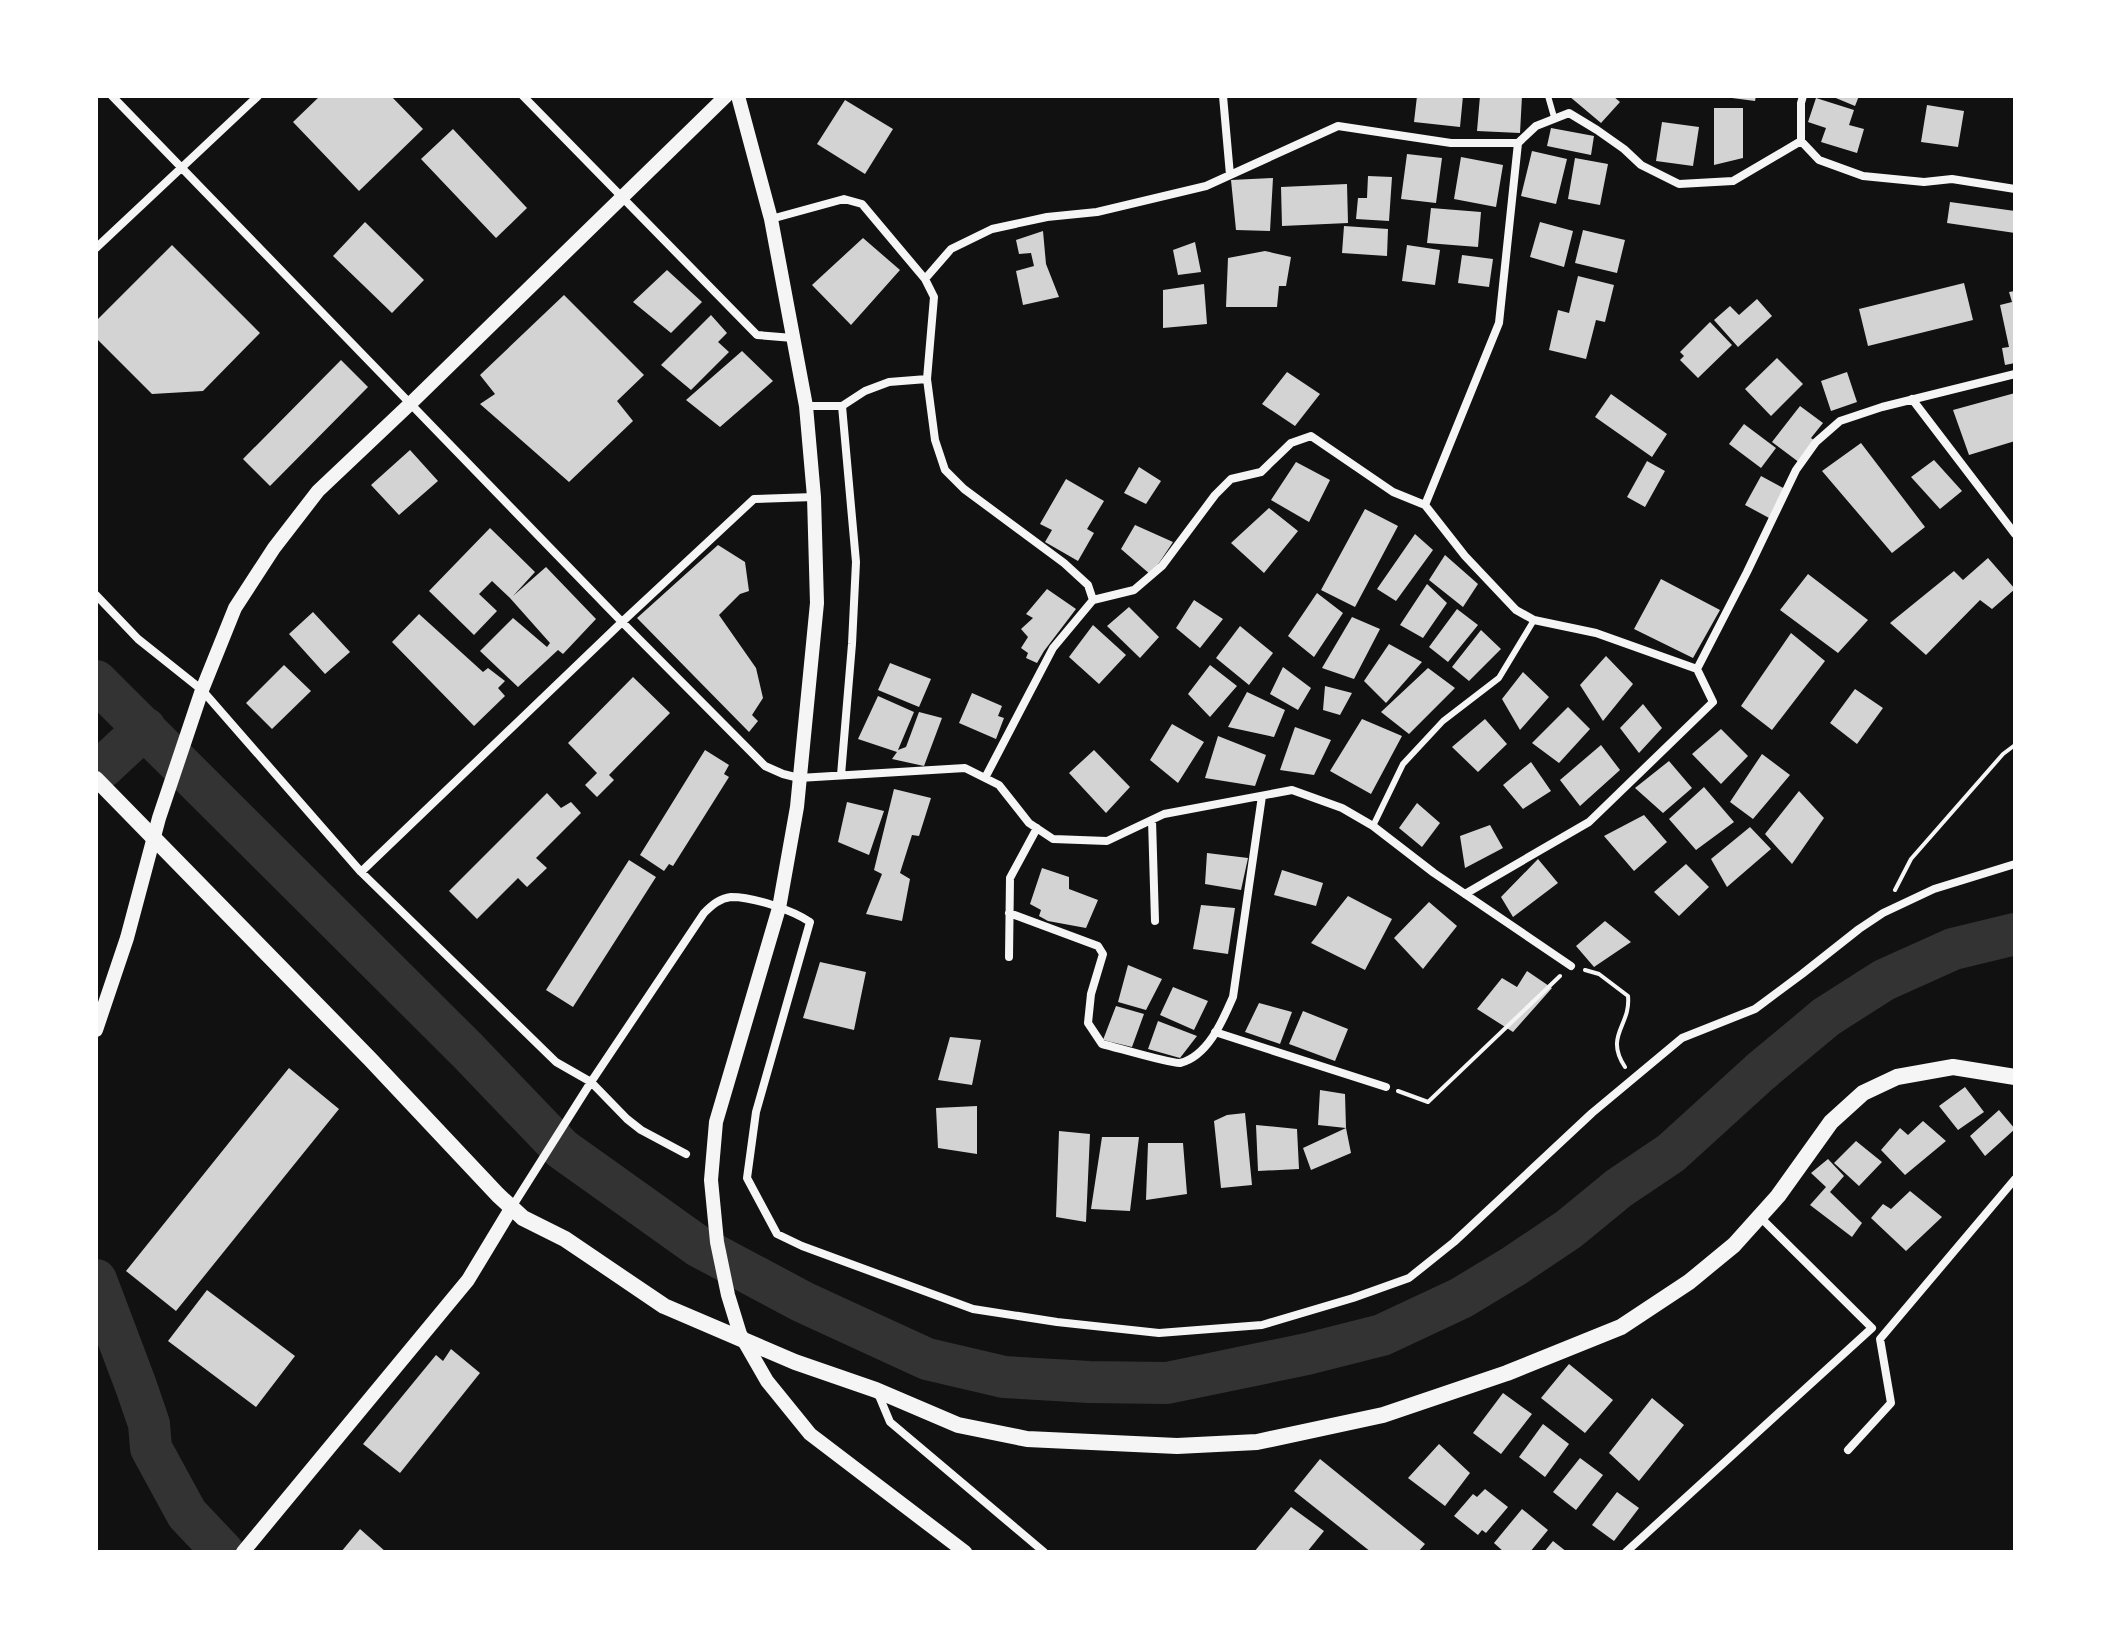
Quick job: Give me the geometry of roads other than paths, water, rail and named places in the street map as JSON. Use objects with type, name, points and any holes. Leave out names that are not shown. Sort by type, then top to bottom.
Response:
[{"type":"main road","points":[[96,779],[523,1218],[565,1239],[664,1306],[795,1362],[876,1390],[958,1425],[1027,1439],[1177,1446],[1257,1442],[1383,1415],[1507,1373],[1621,1327],[1689,1282],[1734,1245],[1760,1217],[1831,1122],[1863,1093],[1897,1077],[1953,1067],[2015,1077]]},
{"type":"street","points":[[112,96],[765,766],[799,778],[965,768],[999,785],[1029,823],[1053,839],[1107,841],[1164,814],[1292,790],[1342,808],[1373,826],[1434,873],[1571,966]]},
{"type":"street","points":[[96,248],[258,96]]},
{"type":"street","points":[[523,96],[757,335],[793,338]]},
{"type":"street","points":[[96,1030],[127,938],[159,818],[200,697],[235,608],[274,548],[318,491],[726,96]]},
{"type":"street","points":[[738,96],[771,219],[806,406],[814,497],[817,603],[797,807],[779,908],[716,1122],[711,1180],[717,1242],[740,1334],[767,1381],[810,1434],[965,1552]]},
{"type":"street","points":[[1223,96],[1230,175]]},
{"type":"street","points":[[1803,96],[1801,141],[1819,160],[1863,176],[1924,182],[1952,179],[2015,189]]},
{"type":"street","points":[[1425,505],[1499,323],[1518,143],[1536,126],[1569,113],[1597,130],[1641,165],[1679,184],[1733,181],[1801,141]]},
{"type":"street","points":[[925,279],[951,249],[992,229],[1047,217],[1132,205],[1206,186],[1338,126],[1451,143],[1518,143]]},
{"type":"street","points":[[771,219],[844,199],[862,204],[925,279],[934,297],[927,379],[935,440],[945,470],[964,489],[1064,563],[1088,585],[1093,600]]},
{"type":"street","points":[[1697,669],[1796,470],[1816,442],[1840,421],[1882,407],[2015,374]]},
{"type":"street","points":[[806,406],[842,406],[865,391],[889,382],[927,379]]},
{"type":"street","points":[[1912,399],[2015,534]]},
{"type":"street","points":[[841,775],[856,562],[842,406]]},
{"type":"street","points":[[985,778],[1053,648],[1093,600],[1134,590],[1162,566],[1215,495],[1231,479],[1261,472],[1291,443],[1311,436],[1393,492],[1425,505],[1465,556],[1516,610],[1534,620],[1596,633],[1697,669],[1713,702],[1589,822],[1465,894]]},
{"type":"street","points":[[361,872],[754,499],[814,497]]},
{"type":"street","points":[[96,595],[200,697],[361,872],[556,1062],[591,1082],[641,1130],[686,1154]]},
{"type":"street","points":[[1009,913],[1098,946],[1103,954],[1091,994],[1088,1023],[1102,1044],[1178,1063],[1198,1054],[1215,1032],[1233,997],[1262,796]]},
{"type":"street","points":[[1152,820],[1155,921]]},
{"type":"street","points":[[1009,957],[1010,878],[1037,828]]},
{"type":"street","points":[[243,1552],[468,1280],[584,1092],[704,913],[716,902],[730,897],[755,901],[797,914],[810,922],[756,1112],[747,1178],[777,1234],[973,1309],[1159,1333],[1262,1325],[1409,1278],[1454,1242],[1592,1113],[1682,1038],[1755,1009],[1883,913],[1934,889],[2015,864]]},
{"type":"street","points":[[1215,1032],[1386,1087]]},
{"type":"street","points":[[735,1173],[747,1178]]},
{"type":"street","points":[[1880,1339],[2015,1179]]},
{"type":"street","points":[[1760,1217],[1880,1339],[1891,1403],[1848,1450]]},
{"type":"street","points":[[1626,1552],[1872,1328]]},
{"type":"street","points":[[876,1390],[890,1422],[1044,1552]]},
{"type":"lane","points":[[1548,96],[1554,117]]},
{"type":"lane","points":[[1373,826],[1403,764],[1443,721],[1499,678],[1534,620]]},
{"type":"waterway","points":[[96,681],[467,1050],[562,1149],[698,1246],[803,1302],[927,1359],[1004,1377],[1167,1383],[1382,1335],[1461,1298],[1569,1229],[1619,1188],[1671,1153],[1826,1017],[1884,980],[1953,949],[2015,934]]},
{"type":"waterway","points":[[103,767],[145,728]]},
{"type":"waterway","points":[[96,1280],[149,1424],[151,1448],[187,1514],[223,1552]]}]
